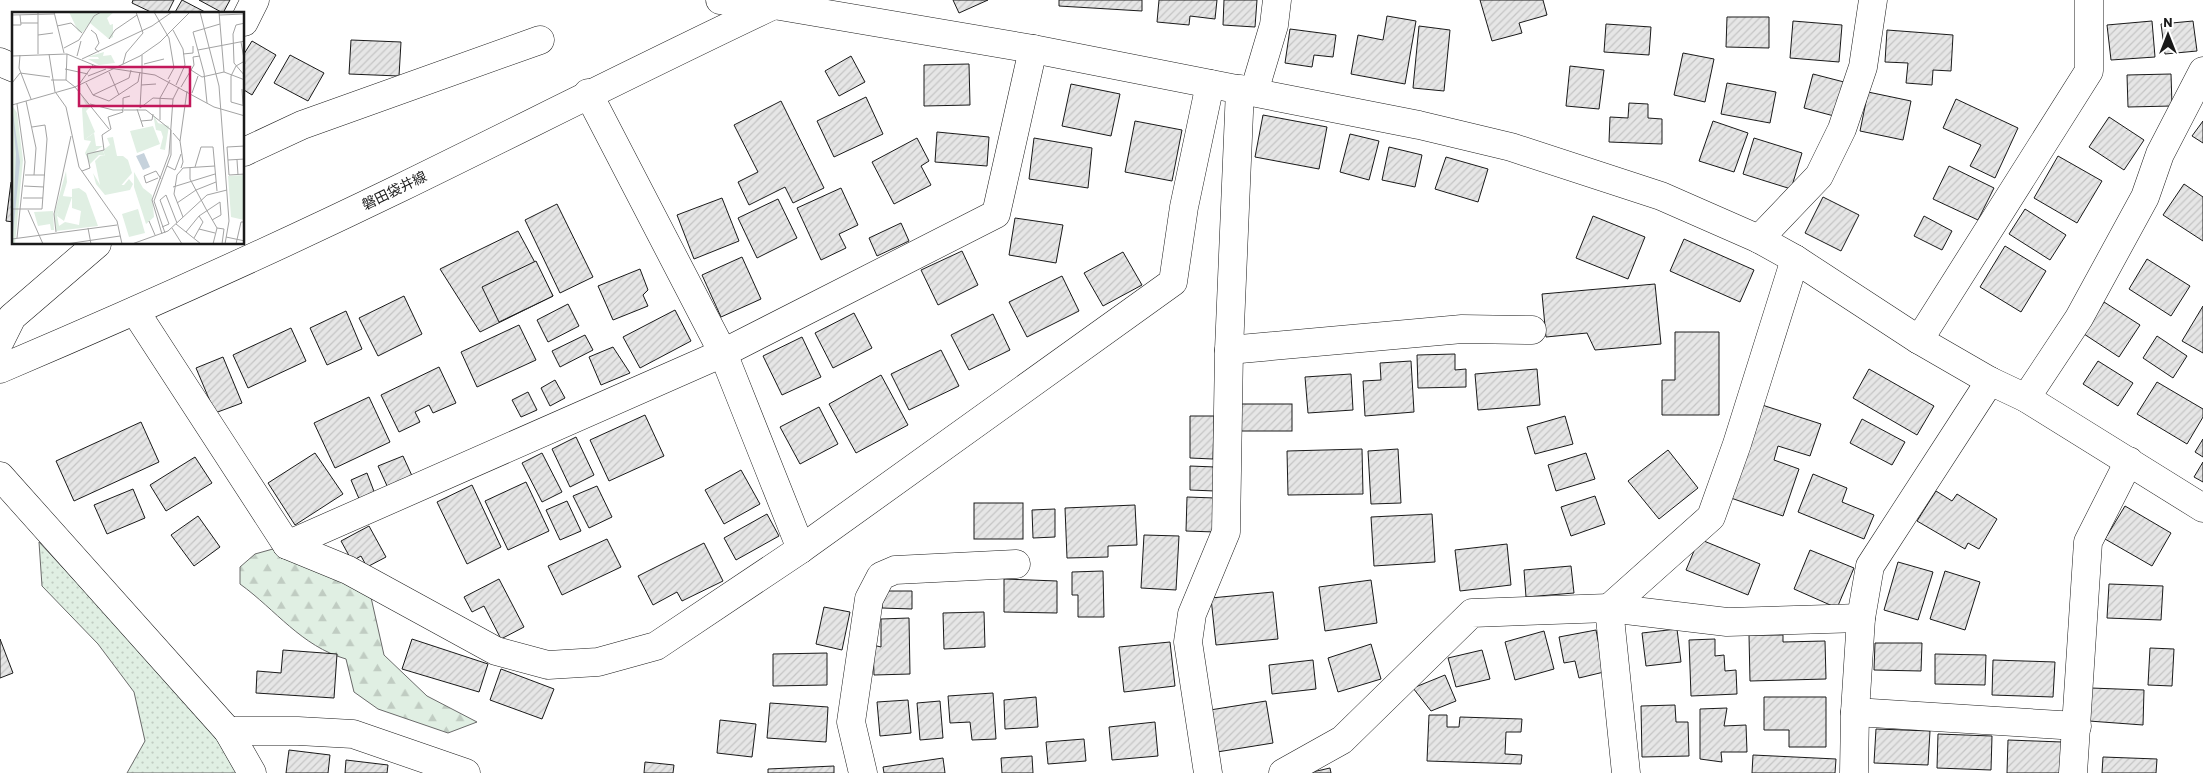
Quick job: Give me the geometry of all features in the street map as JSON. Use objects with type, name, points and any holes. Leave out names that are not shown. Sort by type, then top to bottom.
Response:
[{"type":"street","points":[[245,20],[255,0]]},
{"type":"street","points":[[720,0],[779,2],[1247,91],[1419,126],[1511,147],[1661,196],[1759,239],[1795,259],[1919,340],[1990,381],[2026,398],[2203,508]]},
{"type":"street","points":[[1208,773],[1188,642],[1192,614],[1226,532],[1228,350],[1247,91],[1274,26],[1277,0]]},
{"type":"street","points":[[1759,239],[1819,176],[1834,144],[1863,67],[1873,0]]},
{"type":"street","points":[[1919,340],[2089,71],[2089,0]]},
{"type":"street","name":"磐田袋井線","points":[[0,369],[135,311],[399,188],[588,93],[779,2]]},
{"type":"street","points":[[245,152],[302,125],[540,40]]},
{"type":"street","points":[[287,545],[723,353],[996,214],[1033,50]]},
{"type":"street","points":[[0,62],[12,67]]},
{"type":"street","points":[[2026,398],[2079,318],[2145,197],[2160,154],[2203,71]]},
{"type":"street","points":[[135,311],[287,545],[348,570],[496,650],[548,665],[598,662],[656,646],[801,549],[1173,282],[1184,207],[1210,84]]},
{"type":"street","points":[[588,93],[723,353],[801,549]]},
{"type":"street","points":[[0,341],[12,317],[95,245]]},
{"type":"street","points":[[1609,608],[1710,517],[1737,444],[1795,259]]},
{"type":"street","points":[[1228,350],[1462,329],[1532,330]]},
{"type":"street","points":[[1854,773],[1855,712],[1861,618],[1870,566],[1990,381]]},
{"type":"street","points":[[2073,773],[2078,726],[2088,542],[2129,461]]},
{"type":"street","points":[[0,476],[228,731],[252,773]]},
{"type":"street","points":[[863,773],[851,722],[869,599],[881,576],[895,570],[1016,564]]},
{"type":"street","points":[[1609,608],[1626,773]]},
{"type":"street","points":[[1283,773],[1342,740],[1472,613],[1609,608],[1727,622],[1861,618]]},
{"type":"street","points":[[1855,712],[2078,726]]},
{"type":"street","points":[[228,731],[298,731],[353,734],[466,773]]},
{"type":"green space","points":[[39,542],[249,768],[245,773],[127,773],[145,741],[134,692],[98,644],[42,586]]},
{"type":"green space","points":[[287,545],[370,593],[384,655],[427,696],[477,722],[448,733],[378,709],[354,692],[346,659],[330,653],[302,636],[240,584],[240,567],[255,554]]},
{"type":"building","points":[[133,0],[174,0],[168,12],[151,12],[132,3]]},
{"type":"building","points":[[182,0],[205,12],[175,12]]},
{"type":"building","points":[[199,0],[230,0],[224,12]]},
{"type":"building","points":[[953,0],[988,0],[959,13]]},
{"type":"building","points":[[1059,0],[1142,0],[1142,11],[1059,6]]},
{"type":"building","points":[[1159,0],[1217,0],[1215,19],[1190,16],[1189,25],[1157,22]]},
{"type":"building","points":[[1224,0],[1257,0],[1255,27],[1223,25]]},
{"type":"building","points":[[1480,0],[1543,0],[1547,15],[1519,23],[1522,33],[1492,41]]},
{"type":"building","points":[[1387,16],[1416,21],[1405,84],[1351,74],[1358,35],[1383,40]]},
{"type":"building","points":[[1727,17],[1769,17],[1769,48],[1726,47]]},
{"type":"building","points":[[1793,21],[1842,25],[1839,62],[1790,58]]},
{"type":"building","points":[[2152,21],[2155,57],[2111,60],[2107,25]]},
{"type":"building","points":[[2193,21],[2197,51],[2165,54],[2161,24]]},
{"type":"building","points":[[1606,24],[1651,27],[1649,55],[1604,52]]},
{"type":"building","points":[[1419,26],[1450,30],[1444,91],[1413,88]]},
{"type":"building","points":[[1290,29],[1336,35],[1333,57],[1314,55],[1312,67],[1285,63]]},
{"type":"building","points":[[1887,30],[1953,35],[1951,71],[1933,70],[1932,85],[1906,83],[1908,63],[1885,62]]},
{"type":"building","points":[[351,40],[401,42],[399,76],[349,74]]},
{"type":"building","points":[[252,41],[276,55],[252,95],[245,91],[245,52]]},
{"type":"building","points":[[1683,53],[1714,59],[1705,102],[1674,95]]},
{"type":"building","points":[[290,55],[324,73],[308,101],[274,83]]},
{"type":"building","points":[[851,56],[865,82],[839,96],[825,71]]},
{"type":"building","points":[[969,64],[970,105],[924,106],[924,65]]},
{"type":"building","points":[[1570,66],[1604,70],[1599,109],[1566,106]]},
{"type":"building","points":[[1813,74],[1844,82],[1834,116],[1804,108]]},
{"type":"building","points":[[2171,74],[2172,106],[2128,107],[2127,75]]},
{"type":"building","points":[[1727,83],[1776,92],[1770,123],[1721,114]]},
{"type":"building","points":[[1071,84],[1120,94],[1111,136],[1062,126]]},
{"type":"building","points":[[1868,92],[1911,101],[1903,140],[1860,131]]},
{"type":"building","points":[[866,97],[883,134],[834,157],[817,121]]},
{"type":"building","points":[[1956,99],[2018,128],[1995,178],[1970,166],[1981,145],[1943,128]]},
{"type":"building","points":[[781,101],[824,188],[793,203],[785,187],[749,205],[738,182],[758,172],[734,125]]},
{"type":"building","points":[[1629,103],[1648,104],[1648,118],[1662,119],[1662,144],[1609,142],[1610,117],[1628,118]]},
{"type":"building","points":[[1263,115],[1327,127],[1319,169],[1255,157]]},
{"type":"building","points":[[2109,117],[2144,140],[2124,170],[2089,147]]},
{"type":"building","points":[[1135,121],[1182,130],[1172,181],[1125,172]]},
{"type":"building","points":[[1713,121],[1748,133],[1734,172],[1699,161]]},
{"type":"building","points":[[2203,121],[2203,143],[2192,136]]},
{"type":"building","points":[[937,132],[989,137],[987,166],[935,162]]},
{"type":"building","points":[[1350,134],[1379,141],[1369,180],[1340,172]]},
{"type":"building","points":[[917,138],[929,161],[921,166],[931,185],[894,204],[872,162]]},
{"type":"building","points":[[1034,138],[1092,148],[1088,188],[1029,179]]},
{"type":"building","points":[[1754,138],[1802,153],[1791,189],[1743,174]]},
{"type":"building","points":[[1389,147],[1422,155],[1415,187],[1382,180]]},
{"type":"building","points":[[2058,156],[2102,181],[2077,223],[2034,198]]},
{"type":"building","points":[[1446,157],[1488,169],[1478,202],[1435,189]]},
{"type":"building","points":[[1949,166],[1994,188],[1978,220],[1933,199]]},
{"type":"building","points":[[11,182],[12,182],[12,222],[6,221]]},
{"type":"building","points":[[2184,184],[2203,197],[2203,241],[2163,215]]},
{"type":"building","points":[[841,188],[858,225],[839,234],[846,248],[821,260],[797,208]]},
{"type":"building","points":[[1823,197],[1859,215],[1841,251],[1805,233]]},
{"type":"building","points":[[722,198],[739,241],[694,259],[677,215]]},
{"type":"building","points":[[778,199],[797,238],[757,258],[738,218]]},
{"type":"building","points":[[557,204],[593,277],[560,293],[525,220]]},
{"type":"building","points":[[2025,209],[2066,235],[2050,260],[2009,234]]},
{"type":"building","points":[[1593,216],[1645,237],[1628,279],[1576,258]]},
{"type":"building","points":[[1924,216],[1952,231],[1942,250],[1914,236]]},
{"type":"building","points":[[1015,218],[1063,225],[1056,263],[1009,255]]},
{"type":"building","points":[[901,223],[909,241],[877,256],[869,238]]},
{"type":"building","points":[[518,231],[553,296],[480,332],[440,269]]},
{"type":"building","points":[[1684,239],[1754,270],[1740,302],[1670,271]]},
{"type":"building","points":[[2005,246],[2046,271],[2021,312],[1980,287]]},
{"type":"building","points":[[962,251],[978,285],[938,305],[921,270]]},
{"type":"building","points":[[1123,252],[1142,285],[1103,306],[1084,273]]},
{"type":"building","points":[[742,257],[761,299],[721,317],[702,275]]},
{"type":"building","points":[[2147,259],[2190,286],[2171,316],[2129,289]]},
{"type":"building","points":[[536,261],[553,296],[499,322],[482,287]]},
{"type":"building","points":[[640,269],[648,290],[643,295],[648,306],[613,320],[598,286]]},
{"type":"building","points":[[1062,276],[1079,311],[1027,337],[1009,302]]},
{"type":"building","points":[[1655,284],[1661,344],[1595,350],[1587,333],[1546,337],[1542,294]]},
{"type":"building","points":[[404,296],[422,334],[378,356],[359,318]]},
{"type":"building","points":[[2104,302],[2140,325],[2119,357],[2084,334]]},
{"type":"building","points":[[568,304],[579,326],[548,342],[537,320]]},
{"type":"building","points":[[2203,306],[2203,353],[2182,341]]},
{"type":"building","points":[[675,310],[691,341],[640,368],[623,337]]},
{"type":"building","points":[[346,311],[362,349],[327,365],[310,328]]},
{"type":"building","points":[[854,313],[872,348],[833,368],[815,333]]},
{"type":"building","points":[[993,314],[1010,350],[969,370],[951,335]]},
{"type":"building","points":[[519,325],[536,360],[477,387],[461,352]]},
{"type":"building","points":[[291,328],[306,361],[248,388],[233,355]]},
{"type":"building","points":[[1675,332],[1719,332],[1719,415],[1662,415],[1662,380],[1675,380]]},
{"type":"building","points":[[585,335],[593,350],[560,367],[552,351]]},
{"type":"building","points":[[2157,336],[2187,356],[2173,378],[2143,358]]},
{"type":"building","points":[[802,337],[821,377],[782,395],[763,356]]},
{"type":"building","points":[[613,347],[630,373],[601,385],[589,357]]},
{"type":"building","points":[[941,350],[959,386],[909,410],[891,374]]},
{"type":"building","points":[[1455,354],[1455,370],[1466,369],[1466,387],[1418,388],[1417,355]]},
{"type":"building","points":[[223,357],[242,403],[215,413],[196,368]]},
{"type":"building","points":[[1411,361],[1414,412],[1365,416],[1363,381],[1381,380],[1380,363]]},
{"type":"building","points":[[2098,361],[2133,383],[2118,406],[2083,384]]},
{"type":"building","points":[[439,367],[456,403],[433,413],[429,405],[415,412],[420,422],[399,432],[381,395]]},
{"type":"building","points":[[1537,369],[1540,405],[1478,410],[1475,374]]},
{"type":"building","points":[[1869,369],[1934,406],[1917,435],[1853,398]]},
{"type":"building","points":[[1351,374],[1353,410],[1308,413],[1305,377]]},
{"type":"building","points":[[881,375],[908,425],[856,453],[829,404]]},
{"type":"building","points":[[555,380],[565,398],[550,406],[541,388]]},
{"type":"building","points":[[2157,382],[2203,409],[2203,417],[2187,444],[2137,414]]},
{"type":"building","points":[[528,392],[537,410],[521,417],[512,400]]},
{"type":"building","points":[[369,397],[390,442],[335,468],[314,423]]},
{"type":"building","points":[[1239,404],[1292,404],[1292,431],[1239,431]]},
{"type":"building","points":[[1759,404],[1821,424],[1810,456],[1778,446],[1774,460],[1799,469],[1783,516],[1728,497]]},
{"type":"building","points":[[819,407],[838,444],[800,464],[780,427]]},
{"type":"building","points":[[645,415],[664,456],[609,481],[590,440]]},
{"type":"building","points":[[1190,416],[1214,416],[1213,459],[1190,458]]},
{"type":"building","points":[[1565,416],[1573,444],[1535,454],[1527,427]]},
{"type":"building","points":[[1862,419],[1905,442],[1892,465],[1850,443]]},
{"type":"building","points":[[141,422],[159,462],[74,501],[56,461]]},
{"type":"building","points":[[576,437],[594,475],[570,487],[552,449]]},
{"type":"building","points":[[2203,439],[2203,457],[2195,452]]},
{"type":"building","points":[[1362,449],[1363,494],[1288,495],[1287,451]]},
{"type":"building","points":[[1398,449],[1401,503],[1371,504],[1368,451]]},
{"type":"building","points":[[1668,450],[1698,488],[1659,519],[1628,481]]},
{"type":"building","points":[[315,453],[343,494],[295,525],[268,483]]},
{"type":"building","points":[[542,453],[562,492],[542,502],[522,463]]},
{"type":"building","points":[[1586,453],[1595,479],[1556,491],[1548,465]]},
{"type":"building","points":[[403,456],[413,478],[388,488],[378,466]]},
{"type":"building","points":[[195,457],[212,483],[166,511],[150,485]]},
{"type":"building","points":[[2203,462],[2203,482],[2194,477]]},
{"type":"building","points":[[1190,466],[1215,467],[1215,491],[1190,490]]},
{"type":"building","points":[[741,470],[760,504],[724,524],[705,490]]},
{"type":"building","points":[[367,473],[375,494],[360,501],[351,480]]},
{"type":"building","points":[[1813,474],[1847,488],[1842,502],[1874,515],[1864,539],[1798,512]]},
{"type":"building","points":[[526,482],[549,531],[508,550],[485,501]]},
{"type":"building","points":[[472,485],[501,547],[467,564],[437,502]]},
{"type":"building","points":[[597,486],[612,517],[589,528],[573,496]]},
{"type":"building","points":[[133,489],[145,518],[107,534],[94,505]]},
{"type":"building","points":[[1936,491],[1952,501],[1957,494],[1997,519],[1979,549],[1968,543],[1965,549],[1917,521]]},
{"type":"building","points":[[1595,496],[1605,524],[1571,536],[1561,507]]},
{"type":"building","points":[[1187,497],[1215,498],[1215,532],[1186,531]]},
{"type":"building","points":[[567,501],[581,531],[560,540],[546,510]]},
{"type":"building","points":[[974,503],[1023,503],[1023,539],[974,539]]},
{"type":"building","points":[[1135,505],[1137,545],[1108,546],[1108,557],[1067,558],[1065,508]]},
{"type":"building","points":[[2125,506],[2171,533],[2152,566],[2105,539]]},
{"type":"building","points":[[1055,509],[1055,537],[1033,538],[1032,510]]},
{"type":"building","points":[[767,514],[779,536],[736,560],[724,538]]},
{"type":"building","points":[[1432,514],[1435,562],[1374,566],[1371,517]]},
{"type":"building","points":[[198,516],[220,547],[194,566],[171,535]]},
{"type":"building","points":[[369,526],[386,557],[367,567],[361,556],[352,561],[341,541]]},
{"type":"building","points":[[1144,535],[1179,536],[1176,590],[1141,588]]},
{"type":"building","points":[[607,539],[621,567],[562,595],[548,566]]},
{"type":"building","points":[[1699,539],[1760,564],[1748,595],[1686,570]]},
{"type":"building","points":[[704,543],[723,581],[682,601],[677,592],[653,605],[638,576]]},
{"type":"building","points":[[1507,544],[1511,585],[1460,591],[1455,550]]},
{"type":"building","points":[[1810,550],[1854,568],[1837,608],[1794,589]]},
{"type":"building","points":[[1898,562],[1933,572],[1918,620],[1884,610]]},
{"type":"building","points":[[1571,566],[1574,593],[1526,597],[1524,570]]},
{"type":"building","points":[[1103,571],[1104,617],[1078,617],[1078,595],[1072,595],[1072,572]]},
{"type":"building","points":[[1945,571],[1980,582],[1965,630],[1930,619]]},
{"type":"building","points":[[499,579],[524,627],[501,639],[484,606],[472,612],[464,597]]},
{"type":"building","points":[[1004,579],[1057,581],[1057,613],[1004,612]]},
{"type":"building","points":[[1371,580],[1377,623],[1325,631],[1319,587]]},
{"type":"building","points":[[2109,584],[2163,586],[2161,620],[2107,618]]},
{"type":"building","points":[[882,591],[912,591],[912,609],[882,608]]},
{"type":"building","points":[[1273,592],[1278,639],[1216,645],[1211,598]]},
{"type":"building","points":[[824,607],[850,612],[842,650],[816,644]]},
{"type":"building","points":[[984,612],[985,647],[944,649],[943,613]]},
{"type":"building","points":[[909,618],[910,674],[874,675],[873,645],[881,647],[881,619]]},
{"type":"building","points":[[1677,629],[1681,662],[1646,666],[1642,633]]},
{"type":"building","points":[[1596,630],[1604,672],[1579,678],[1575,661],[1564,663],[1559,637]]},
{"type":"building","points":[[1544,631],[1554,669],[1515,680],[1505,642]]},
{"type":"building","points":[[1749,635],[1783,635],[1783,642],[1825,641],[1826,679],[1750,681]]},
{"type":"building","points":[[0,639],[13,673],[0,678]]},
{"type":"building","points":[[412,639],[488,664],[479,692],[402,669]]},
{"type":"building","points":[[1715,639],[1715,656],[1724,655],[1725,671],[1736,670],[1737,694],[1691,696],[1689,640]]},
{"type":"building","points":[[1170,642],[1175,686],[1124,692],[1119,647]]},
{"type":"building","points":[[1875,643],[1922,643],[1921,671],[1874,670]]},
{"type":"building","points":[[1371,644],[1381,679],[1338,692],[1328,658]]},
{"type":"building","points":[[2150,648],[2174,649],[2172,686],[2148,685]]},
{"type":"building","points":[[283,650],[337,654],[334,698],[256,693],[257,671],[281,673]]},
{"type":"building","points":[[1482,650],[1490,679],[1456,687],[1448,658]]},
{"type":"building","points":[[827,653],[827,685],[773,686],[773,654]]},
{"type":"building","points":[[1935,654],[1986,655],[1985,685],[1935,684]]},
{"type":"building","points":[[1313,660],[1316,689],[1272,694],[1269,665]]},
{"type":"building","points":[[1993,660],[2055,662],[2053,697],[1992,695]]},
{"type":"building","points":[[501,669],[554,689],[542,719],[490,700]]},
{"type":"building","points":[[1445,675],[1456,701],[1431,711],[1413,688]]},
{"type":"building","points":[[2091,688],[2144,690],[2143,725],[2089,721]]},
{"type":"building","points":[[993,693],[996,739],[972,740],[970,722],[950,723],[948,696]]},
{"type":"building","points":[[1036,697],[1038,727],[1005,729],[1004,700]]},
{"type":"building","points":[[1764,697],[1826,697],[1826,747],[1789,747],[1789,730],[1764,730]]},
{"type":"building","points":[[908,700],[911,733],[880,736],[877,702]]},
{"type":"building","points":[[940,701],[943,738],[920,740],[917,703]]},
{"type":"building","points":[[1266,701],[1273,743],[1217,752],[1210,710]]},
{"type":"building","points":[[770,703],[828,707],[826,742],[767,738]]},
{"type":"building","points":[[1675,705],[1676,722],[1688,722],[1689,756],[1642,757],[1641,706]]},
{"type":"building","points":[[1727,708],[1724,726],[1746,725],[1747,752],[1721,752],[1722,762],[1700,759],[1700,709]]},
{"type":"building","points":[[1429,715],[1447,715],[1447,727],[1459,727],[1460,717],[1522,719],[1521,732],[1506,732],[1505,754],[1522,755],[1521,764],[1427,761]]},
{"type":"building","points":[[720,720],[756,724],[752,757],[717,753]]},
{"type":"building","points":[[1155,722],[1158,756],[1112,760],[1109,727]]},
{"type":"building","points":[[1876,729],[1930,731],[1928,765],[1874,763]]},
{"type":"building","points":[[1938,734],[1992,736],[1991,770],[1937,768]]},
{"type":"building","points":[[1084,739],[1086,761],[1048,764],[1046,742]]},
{"type":"building","points":[[2008,740],[2062,742],[2061,773],[2007,773]]},
{"type":"building","points":[[289,750],[330,755],[328,773],[286,773]]},
{"type":"building","points":[[1753,755],[1836,759],[1835,773],[1752,773]]},
{"type":"building","points":[[1032,756],[1033,773],[1002,773],[1001,758]]},
{"type":"building","points":[[2103,757],[2157,759],[2156,773],[2102,773]]},
{"type":"building","points":[[943,758],[945,773],[884,773],[883,767]]},
{"type":"building","points":[[346,760],[388,765],[387,773],[345,773]]},
{"type":"building","points":[[645,762],[674,765],[673,773],[644,773]]},
{"type":"building","points":[[834,766],[834,773],[768,773],[768,769]]},
{"type":"building","points":[[1330,768],[1331,773],[1308,773]]}]
